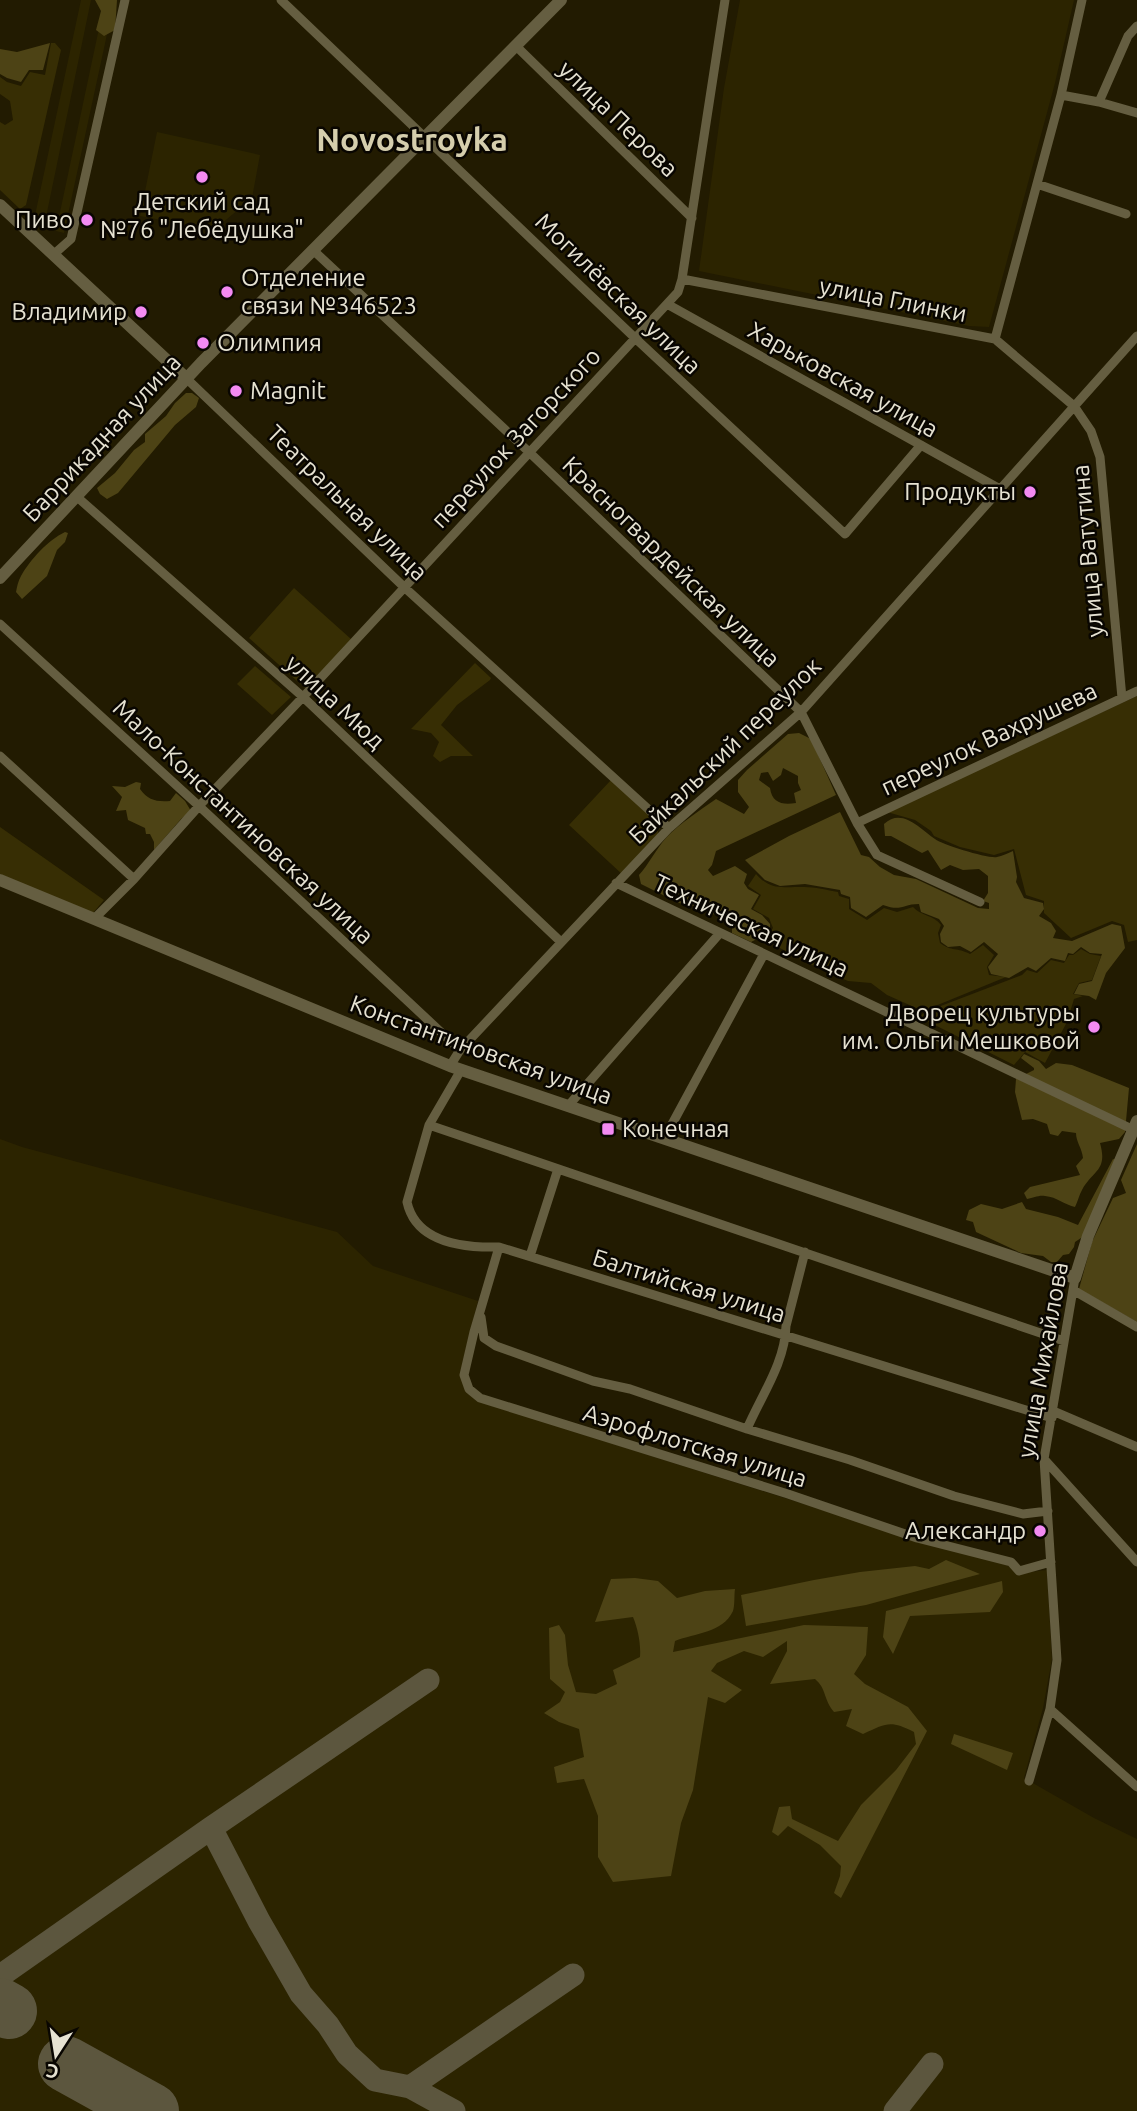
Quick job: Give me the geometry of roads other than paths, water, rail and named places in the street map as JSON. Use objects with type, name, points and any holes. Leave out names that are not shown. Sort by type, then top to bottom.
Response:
[{"type":"street","points":[[54,254],[71,239],[125,0]]},
{"type":"street","name":"Могилёвская улица","points":[[281,0],[845,534],[921,445]]},
{"type":"street","name":"переулок Загорского","points":[[94,918],[134,879],[678,292],[725,0]]},
{"type":"street","points":[[995,339],[1061,95],[1082,0]]},
{"type":"street","name":"Баррикадная улица","points":[[0,578],[187,379],[517,47],[559,1]]},
{"type":"street","points":[[1099,102],[1128,36],[1137,26]]},
{"type":"street","name":"улица Перова","points":[[517,47],[692,218]]},
{"type":"street","points":[[1061,95],[1137,113]]},
{"type":"street","points":[[1037,184],[1126,214]]},
{"type":"street","name":"Театральная улица","points":[[0,205],[404,587],[669,828]]},
{"type":"street","name":"Красногвардейская улица","points":[[314,251],[801,712],[857,822],[877,855],[980,902]]},
{"type":"street","name":"улица Глинки","points":[[682,279],[995,339],[1074,406]]},
{"type":"street","name":"Харьковская улица","points":[[667,304],[1000,489]]},
{"type":"street","name":"Байкальский переулок","points":[[429,1125],[455,1068],[460,1050],[669,828],[801,712],[1137,336]]},
{"type":"street","name":"улица Ватутина","points":[[1074,406],[1091,431],[1100,457],[1122,698]]},
{"type":"street","name":"улица Мюд","points":[[76,496],[303,697],[561,942]]},
{"type":"street","name":"Мало-Константиновская улица","points":[[0,624],[460,1050]]},
{"type":"street","name":"переулок Вахрушева","points":[[857,822],[1137,691]]},
{"type":"street","points":[[0,756],[134,879]]},
{"type":"street","name":"Константиновская улица","points":[[0,880],[455,1068],[1074,1284],[1137,1327]]},
{"type":"street","name":"Техническая улица","points":[[616,884],[1136,1126]]},
{"type":"street","points":[[568,1106],[720,933]]},
{"type":"street","points":[[664,1139],[764,954]]},
{"type":"street","points":[[429,1125],[1064,1341]]},
{"type":"street","name":"Балтийская улица","points":[[429,1125],[407,1202],[410,1215],[424,1231],[447,1242],[472,1248],[499,1247],[530,1256],[786,1336],[1052,1414],[1137,1447]]},
{"type":"street","name":"улица Михайлова","points":[[1029,1781],[1050,1709],[1057,1660],[1044,1459],[1074,1284],[1088,1236],[1136,1126]]},
{"type":"street","points":[[530,1256],[558,1169]]},
{"type":"street","name":"Аэрофлотская улица","points":[[499,1247],[464,1374],[469,1389],[480,1398],[788,1494],[918,1538],[1010,1562],[1019,1571],[1051,1562]]},
{"type":"street","points":[[747,1429],[775,1372],[805,1252]]},
{"type":"street","points":[[481,1311],[484,1338],[496,1346],[593,1381],[631,1390],[954,1496],[1023,1514],[1048,1511]]},
{"type":"street","points":[[1044,1459],[1137,1562]]},
{"type":"street","points":[[1050,1709],[1137,1787]]},
{"type":"place","name":"Детский сад №76 \"Лебёдушка\"","points":[[202,177]]},
{"type":"place","name":"Пиво","points":[[87,220]]},
{"type":"place","name":"Отделение связи №346523","points":[[227,292]]},
{"type":"place","name":"Владимир","points":[[141,312]]},
{"type":"place","name":"Олимпия","points":[[203,343]]},
{"type":"place","name":"Magnit","points":[[236,391]]},
{"type":"place","name":"Продукты","points":[[1030,492]]},
{"type":"place","name":"Дворец культуры им. Ольги Мешковой","points":[[1094,1027]]},
{"type":"place","name":"Конечная","points":[[608,1129]]},
{"type":"place","name":"Александр","points":[[1040,1531]]},
{"type":"district","name":"Novostroyka","points":[[412,140]]}]
